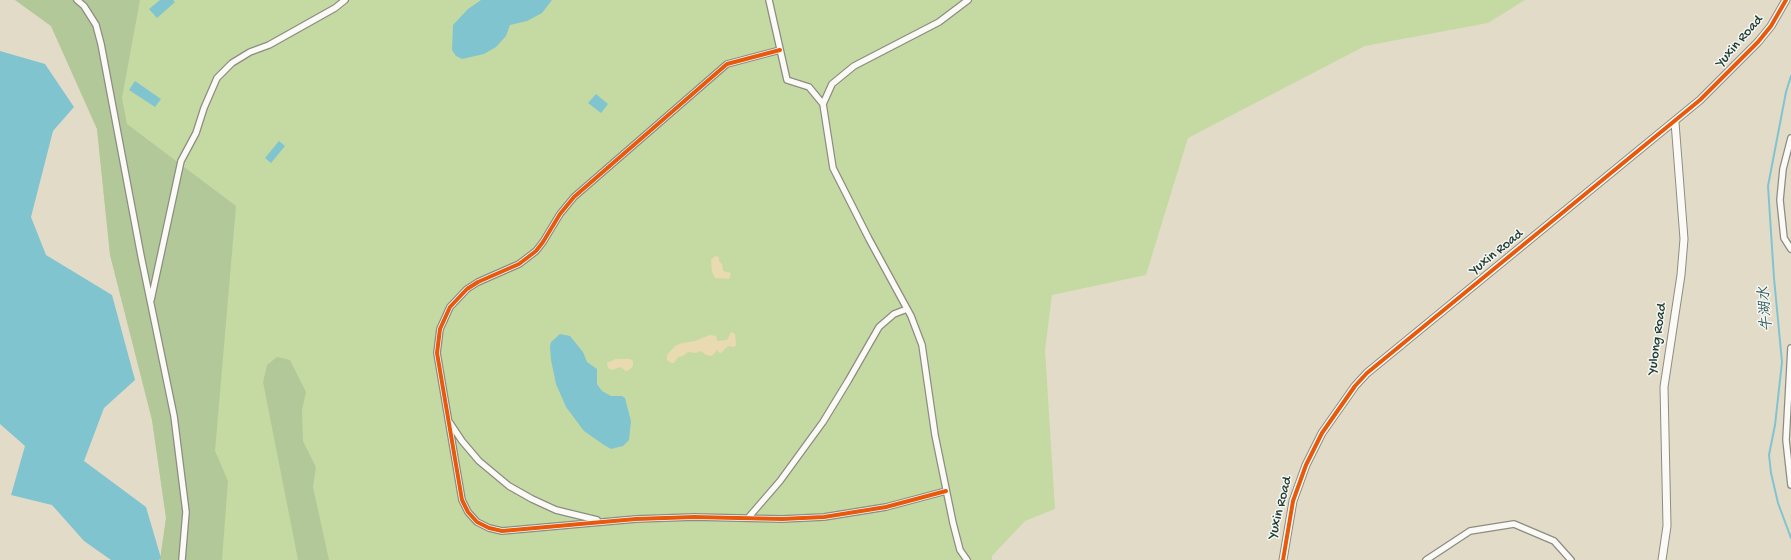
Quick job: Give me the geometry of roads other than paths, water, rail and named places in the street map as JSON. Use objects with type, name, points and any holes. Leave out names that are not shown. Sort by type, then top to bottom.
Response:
[{"type":"street","points":[[78,0],[84,6],[96,25],[174,416],[181,461],[186,512],[182,560]]},
{"type":"street","points":[[151,302],[181,161],[196,133],[204,108],[217,78],[232,63],[250,52],[269,45],[335,8],[345,0]]},
{"type":"street","points":[[769,0],[787,80],[809,87],[823,104],[833,168],[907,309],[922,345],[935,435],[946,491],[960,550],[967,560]]},
{"type":"street","points":[[823,104],[832,84],[854,66],[939,22],[968,0]]},
{"type":"street","name":"Yuxin Road","points":[[1283,560],[1293,502],[1306,465],[1322,433],[1359,381],[1675,122],[1721,80],[1758,42],[1771,26],[1786,0]]},
{"type":"street","points":[[780,50],[727,64],[574,197],[560,214],[543,242],[532,254],[519,264],[478,282],[458,297],[444,317],[437,341],[438,366],[462,500],[468,512],[477,522],[489,528],[502,531],[607,521],[672,518],[782,519],[844,514],[886,508],[946,491]]},
{"type":"street","name":"Yulong Road","points":[[1662,560],[1667,526],[1664,387],[1681,275],[1684,239],[1675,122]]},
{"type":"street","points":[[1791,138],[1783,168],[1780,200],[1784,238],[1791,249]]},
{"type":"street","points":[[748,518],[780,481],[823,422],[879,327],[894,314],[907,309]]},
{"type":"street","points":[[1791,348],[1786,440],[1791,485]]},
{"type":"street","points":[[448,419],[462,441],[479,461],[509,486],[556,510],[581,517],[607,521]]},
{"type":"street","points":[[1426,560],[1470,531],[1514,524],[1554,541],[1571,560]]},
{"type":"water","points":[[160,0],[173,0],[175,2],[157,18],[149,9]]},
{"type":"water","points":[[481,0],[552,0],[542,13],[527,21],[510,25],[506,36],[496,47],[484,54],[462,59],[456,56],[452,50],[453,25],[468,9]]},
{"type":"water","points":[[0,51],[45,64],[74,107],[53,131],[31,217],[46,255],[112,295],[135,380],[104,408],[84,461],[146,507],[161,558],[159,560],[111,560],[84,541],[52,505],[11,495],[25,446],[0,424]]},
{"type":"water","points":[[135,81],[161,99],[155,107],[129,90]]},
{"type":"water","points":[[596,94],[608,104],[601,113],[588,103]]},
{"type":"water","points":[[279,141],[285,146],[271,163],[265,158]]},
{"type":"water","points":[[560,334],[570,336],[583,352],[587,362],[597,369],[597,384],[602,391],[611,396],[622,396],[625,398],[631,421],[629,440],[623,446],[611,449],[604,445],[584,431],[566,407],[556,384],[551,360],[551,342]]},
{"type":"waterway","name":"牛湖水","points":[[1791,76],[1786,92],[1768,186],[1774,278],[1782,362],[1775,425],[1769,455],[1771,473],[1778,503],[1791,538]]}]
